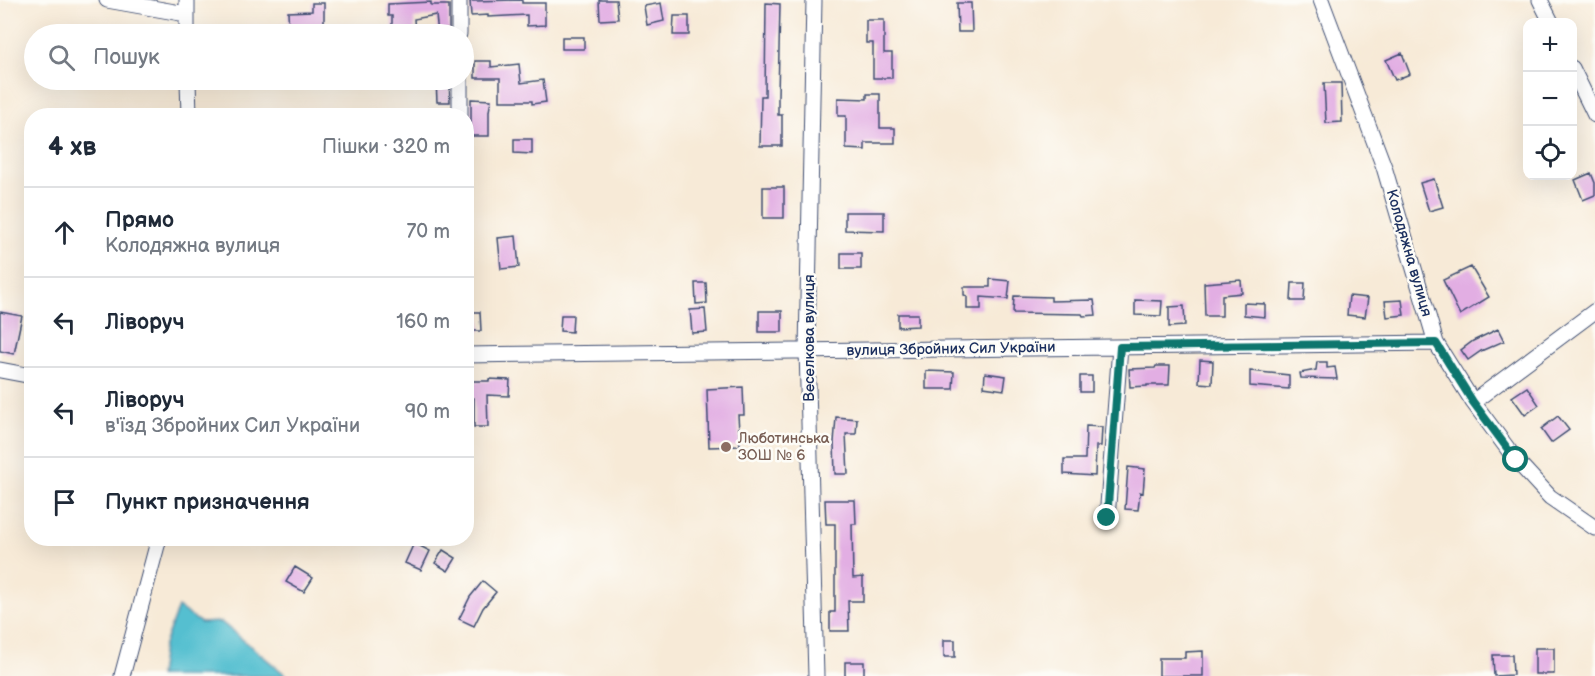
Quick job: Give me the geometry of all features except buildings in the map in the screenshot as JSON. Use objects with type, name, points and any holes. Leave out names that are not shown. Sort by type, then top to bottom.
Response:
[{"type":"street","points":[[107,0],[187,7],[187,24]]},
{"type":"street","points":[[459,0],[459,24]]},
{"type":"street","name":"Веселкова вулиця","points":[[814,0],[807,350],[816,676]]},
{"type":"street","name":"Колодяжна вулиця","points":[[1321,0],[1384,167],[1436,343],[1473,402],[1516,460],[1550,497],[1595,528]]},
{"type":"street","points":[[1540,0],[1549,18]]},
{"type":"street","points":[[1574,72],[1595,115]]},
{"type":"street","points":[[188,90],[189,108]]},
{"type":"street","points":[[460,90],[460,108]]},
{"type":"street","points":[[1473,402],[1595,311]]},
{"type":"street","name":"вулиця Збройних Сил України","points":[[474,355],[1436,343]]},
{"type":"street","points":[[1107,518],[1120,347]]},
{"type":"street","points":[[0,370],[24,374]]},
{"type":"street","points":[[122,676],[157,546]]},
{"type":"water","points":[[178,607],[201,623],[221,622],[287,676],[159,676],[163,647]]},
{"type":"place","name":"Люботинська ЗОШ № 6","points":[[726,447]]},
{"type":"route","points":[[1107,518],[1120,347],[1436,343],[1473,402],[1516,460]]}]
